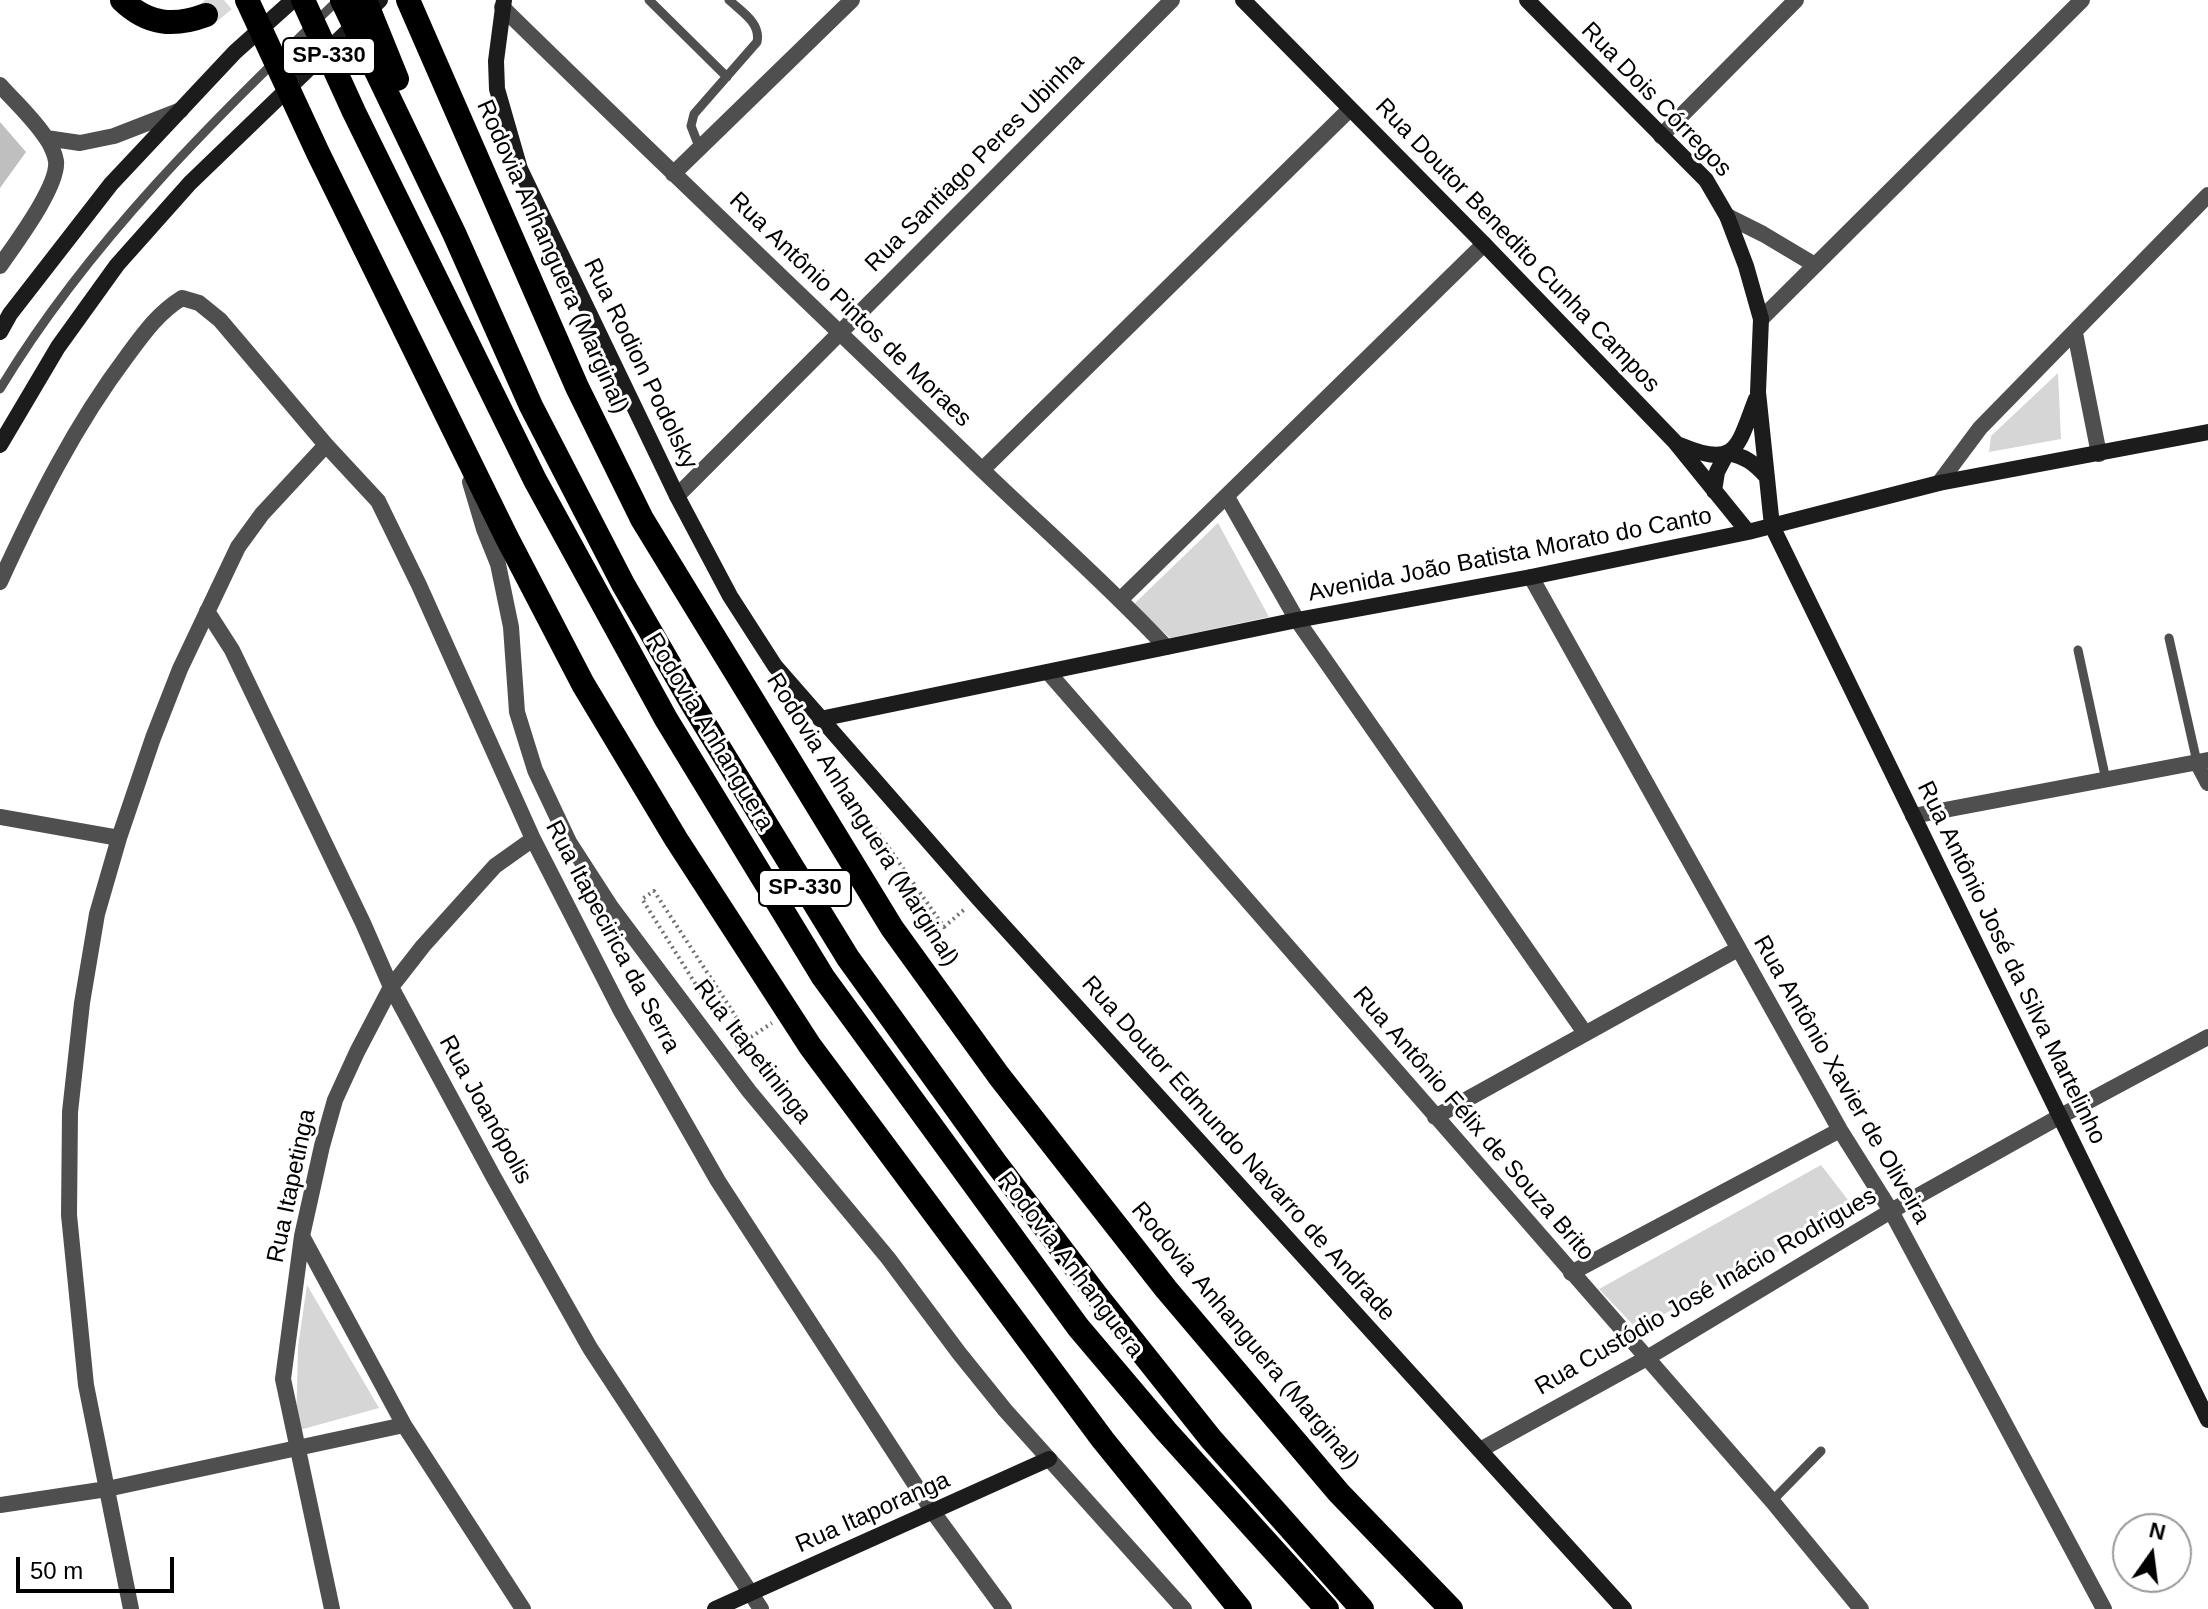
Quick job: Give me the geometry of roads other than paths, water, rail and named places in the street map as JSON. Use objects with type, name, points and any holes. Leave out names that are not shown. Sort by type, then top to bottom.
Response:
[{"type":"highway","points":[[122,0],[134,11],[158,22],[186,23],[206,15]]},
{"type":"highway","points":[[247,0],[455,434],[583,684],[676,839],[810,1046],[1103,1440],[1240,1609]]},
{"type":"highway","name":"Rodovia Anhanguera","points":[[303,0],[354,112],[535,480],[666,719],[823,977],[1078,1327],[1166,1431],[1327,1609]]},
{"type":"highway","name":"Rodovia Anhanguera","points":[[340,0],[387,74],[531,406],[623,584],[848,958],[995,1162],[1097,1296],[1211,1439],[1362,1609]]},
{"type":"highway","points":[[365,0],[387,74]]},
{"type":"highway","name":"Rodovia Anhanguera (Marginal)","points":[[408,0],[577,387],[642,519],[892,928],[999,1076],[1166,1289],[1339,1493],[1451,1609]]},
{"type":"highway","points":[[1166,1431],[1310,1609]]},
{"type":"street","points":[[0,332],[10,314],[111,184],[235,52],[293,0]]},
{"type":"street","points":[[0,445],[58,347],[117,265],[190,183],[380,0]]},
{"type":"street","points":[[673,174],[852,0]]},
{"type":"street","name":"Rua Santiago Peres Ubinha","points":[[677,496],[1172,0]]},
{"type":"street","name":"Rua Doutor Benedito Cunha Campos","points":[[1243,0],[1675,442],[1748,532]]},
{"type":"street","name":"Rua Dois Córregos","points":[[1527,0],[1706,180],[1727,216],[1761,319],[1758,392],[1772,526]]},
{"type":"street","points":[[1661,136],[1796,0]]},
{"type":"street","points":[[1761,319],[2082,0]]},
{"type":"street","name":"Rua Antônio Pintos de Moraes","points":[[503,4],[673,174],[1121,599],[1166,647]]},
{"type":"street","name":"Rua Rodion Podolsky","points":[[503,4],[496,61],[497,89],[520,169],[677,496],[730,596],[767,654],[820,719]]},
{"type":"street","points":[[0,85],[46,138],[56,160],[55,176],[0,266]]},
{"type":"street","points":[[982,470],[1350,109]]},
{"type":"street","points":[[46,138],[80,143],[103,139],[181,110]]},
{"type":"street","points":[[1939,483],[1980,428],[2208,195]]},
{"type":"street","points":[[1727,216],[1815,265]]},
{"type":"street","points":[[1121,599],[1484,244]]},
{"type":"street","name":"Rua Itapecirica da Serra","points":[[0,582],[75,433],[106,384],[165,308],[182,298],[199,303],[220,320],[378,501],[533,839],[621,1011],[718,1181],[933,1512],[1004,1609]]},
{"type":"street","points":[[2075,333],[2099,454]]},
{"type":"street","points":[[1714,491],[1717,472],[1727,453],[1742,436],[1758,392]]},
{"type":"street","name":"Avenida João Batista Morato do Canto","points":[[820,719],[1297,620],[1531,577],[1748,532],[1939,483],[2208,432]]},
{"type":"street","name":"Rua Itapetininga","points":[[455,434],[500,576],[511,627],[517,712],[535,770],[569,842],[611,907],[749,1091],[888,1258],[959,1353],[1005,1410],[1184,1609]]},
{"type":"street","points":[[1675,442],[1710,456],[1727,453],[1741,455],[1766,476]]},
{"type":"street","points":[[131,1609],[86,1385],[69,1215],[70,1112],[82,1003],[97,914],[119,838],[180,669],[238,547],[262,514],[326,445]]},
{"type":"street","points":[[1227,497],[1297,620],[1585,1033]]},
{"type":"street","name":"Rua Antônio José da Silva Martelinho","points":[[1772,526],[2208,1420]]},
{"type":"street","name":"Rua Antônio Xavier de Oliveira","points":[[1531,577],[1840,1130],[1891,1211],[2104,1609]]},
{"type":"street","name":"Rua Joanópolis","points":[[207,611],[232,650],[391,987],[485,1162],[590,1348],[761,1609]]},
{"type":"street","name":"Rua Antônio Félix de Souza Brito","points":[[1048,672],[1772,1501],[1861,1609]]},
{"type":"street","name":"Rua Doutor Edmundo Navarro de Andrade","points":[[820,719],[978,898],[1624,1609]]},
{"type":"street","points":[[1913,816],[2202,761],[2208,783]]},
{"type":"street","points":[[0,817],[119,838]]},
{"type":"street","name":"Rua Itapetinga","points":[[332,1609],[283,1379],[302,1236],[319,1159],[335,1100],[391,987],[423,946],[495,866],[533,839]]},
{"type":"street","points":[[1435,1117],[1738,949]]},
{"type":"street","name":"Rua Custódio José Inácio Rodrigues","points":[[1480,1450],[1647,1358],[1891,1211],[2208,1037]]},
{"type":"street","points":[[1571,1273],[1840,1130]]},
{"type":"street","points":[[302,1236],[404,1425],[523,1609]]},
{"type":"street","points":[[0,1505],[107,1489],[404,1425]]},
{"type":"street","name":"Rua Itaporanga","points":[[715,1609],[1049,1459]]},
{"type":"lane","points":[[0,389],[30,339],[117,229],[215,119],[340,0]]},
{"type":"lane","points":[[649,0],[727,77]]},
{"type":"lane","points":[[700,149],[691,126],[692,119],[759,37],[755,24],[729,0]]},
{"type":"lane","points":[[2169,638],[2202,761]]},
{"type":"lane","points":[[2078,650],[2106,780]]},
{"type":"lane","points":[[1772,1501],[1821,1451]]},
{"type":"tunnel","points":[[206,15],[224,0]]}]
